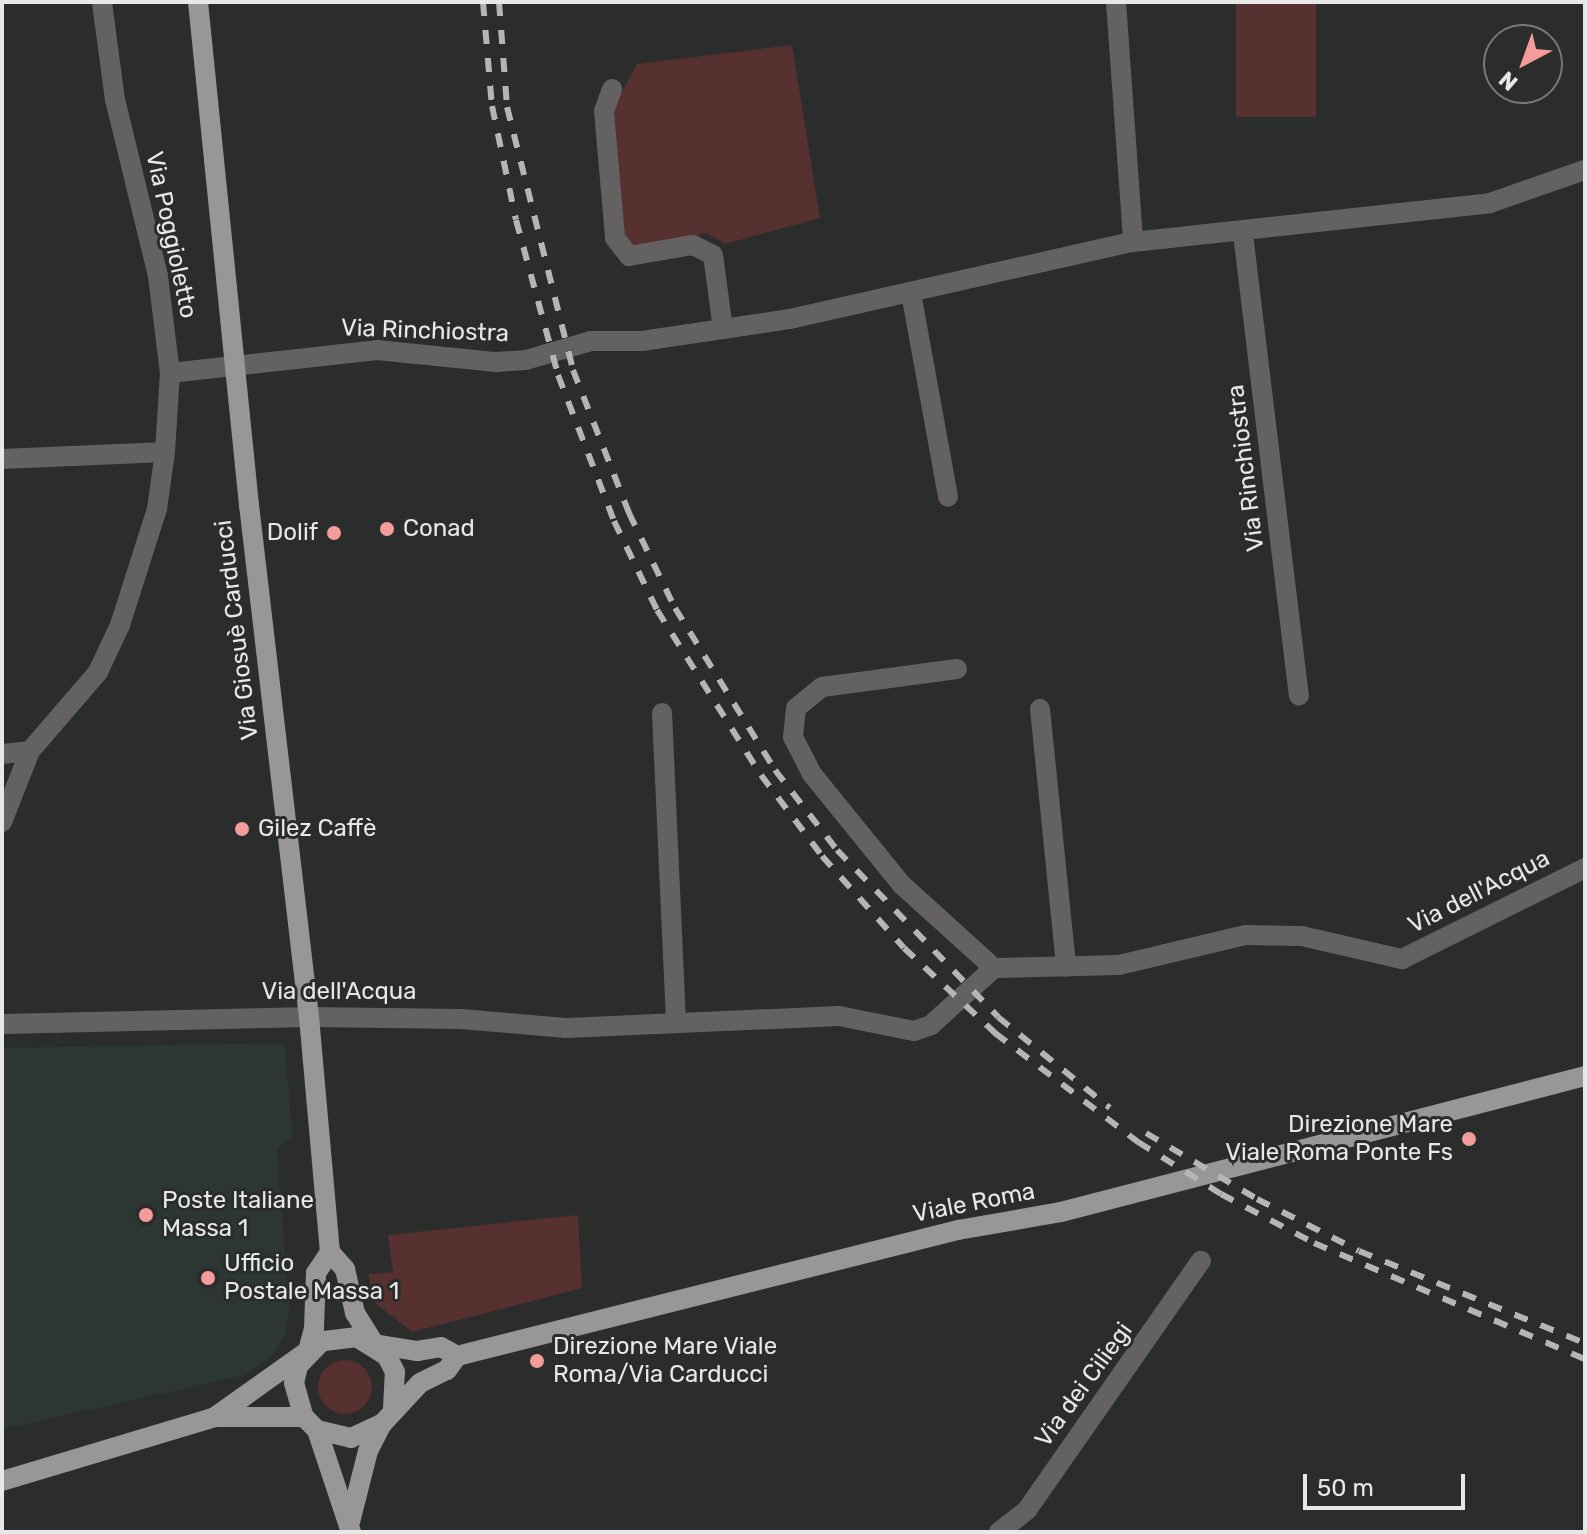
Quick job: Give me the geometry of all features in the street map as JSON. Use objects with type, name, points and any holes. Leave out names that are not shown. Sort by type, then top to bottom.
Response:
[{"type":"main road","name":"Via Giosuè Carducci","points":[[198,2],[238,365],[249,505],[309,1017],[330,1252],[345,1269],[355,1313],[374,1344]]},
{"type":"main road","name":"Viale Roma","points":[[374,1344],[417,1351],[441,1347],[457,1356],[958,1230],[1061,1212],[1585,1076]]},
{"type":"main road","name":"Via Giosuè Carducci","points":[[308,1351],[314,1328],[316,1273],[330,1252]]},
{"type":"main road","points":[[2,1481],[215,1417],[308,1351],[339,1336],[374,1344],[395,1372],[388,1415],[368,1451],[350,1527]]},
{"type":"main road","points":[[308,1351],[294,1383],[350,1527]]},
{"type":"main road","points":[[215,1417],[310,1424],[351,1438],[388,1415],[420,1383],[447,1370],[457,1356]]},
{"type":"street","name":"Via Poggioletto","points":[[2,822],[30,751],[98,672],[120,625],[157,509],[165,452],[170,373],[158,276],[115,100],[102,2]]},
{"type":"street","points":[[1116,2],[1133,242]]},
{"type":"street","points":[[612,89],[604,111],[615,238],[629,256],[693,245],[713,255],[723,329]]},
{"type":"street","name":"Via Rinchiostra","points":[[170,373],[377,350],[496,362],[526,360],[591,341],[642,341],[723,329],[911,293],[1133,242],[1243,234],[1490,203],[1585,170]]},
{"type":"street","name":"Via Rinchiostra","points":[[1243,234],[1299,696]]},
{"type":"street","points":[[911,293],[948,497]]},
{"type":"street","points":[[2,459],[165,452]]},
{"type":"street","points":[[957,669],[822,687],[796,708],[793,737],[812,774],[901,884],[988,971]]},
{"type":"street","points":[[1040,709],[1066,967]]},
{"type":"street","points":[[662,713],[676,1023]]},
{"type":"street","points":[[2,754],[30,751]]},
{"type":"street","name":"Via dell'Acqua","points":[[2,1024],[309,1017],[461,1019],[566,1028],[839,1016],[914,1031],[931,1025],[988,971],[1119,965],[1246,935],[1302,936],[1402,959],[1585,868]]},
{"type":"street","name":"Via dei Ciliegi","points":[[999,1532],[1027,1510],[1201,1261]]},
{"type":"shaded area","points":[[1236,2],[1316,2],[1316,117],[1236,117]]},
{"type":"shaded area","points":[[792,45],[820,218],[725,244],[706,233],[633,247],[624,234],[614,106],[637,64]]},
{"type":"shaded area","points":[[284,1043],[293,1136],[277,1149],[289,1310],[286,1332],[274,1353],[246,1375],[2,1429],[2,1048]]},
{"type":"shaded area","points":[[578,1215],[582,1288],[412,1332],[374,1302],[368,1274],[393,1272],[388,1235]]},
{"type":"shaded area","points":[[345,1360],[364,1368],[372,1387],[364,1406],[345,1414],[326,1406],[318,1387],[326,1368]]},
{"type":"railway","points":[[483,2],[492,106],[516,220],[558,375],[614,521],[657,610],[761,775],[822,856],[904,948],[995,1033],[1138,1142],[1221,1194],[1314,1243],[1585,1359]]},
{"type":"railway","points":[[499,2],[507,107],[573,370],[629,513],[675,608],[775,770],[837,850],[998,1017],[1110,1108]]},
{"type":"railway","points":[[1146,1133],[1257,1199],[1359,1251],[1585,1343]]},
{"type":"place","name":"Conad","points":[[387,529]]},
{"type":"place","name":"Dolif","points":[[334,533]]},
{"type":"place","name":"Gilez Caffè","points":[[242,829]]},
{"type":"place","name":"Direzione Mare Viale Roma Ponte Fs","points":[[1469,1139]]},
{"type":"place","name":"Poste Italiane Massa 1","points":[[146,1215]]},
{"type":"place","name":"Ufficio Postale Massa 1","points":[[208,1278]]},
{"type":"place","name":"Direzione Mare Viale Roma/Via Carducci","points":[[537,1361]]}]
